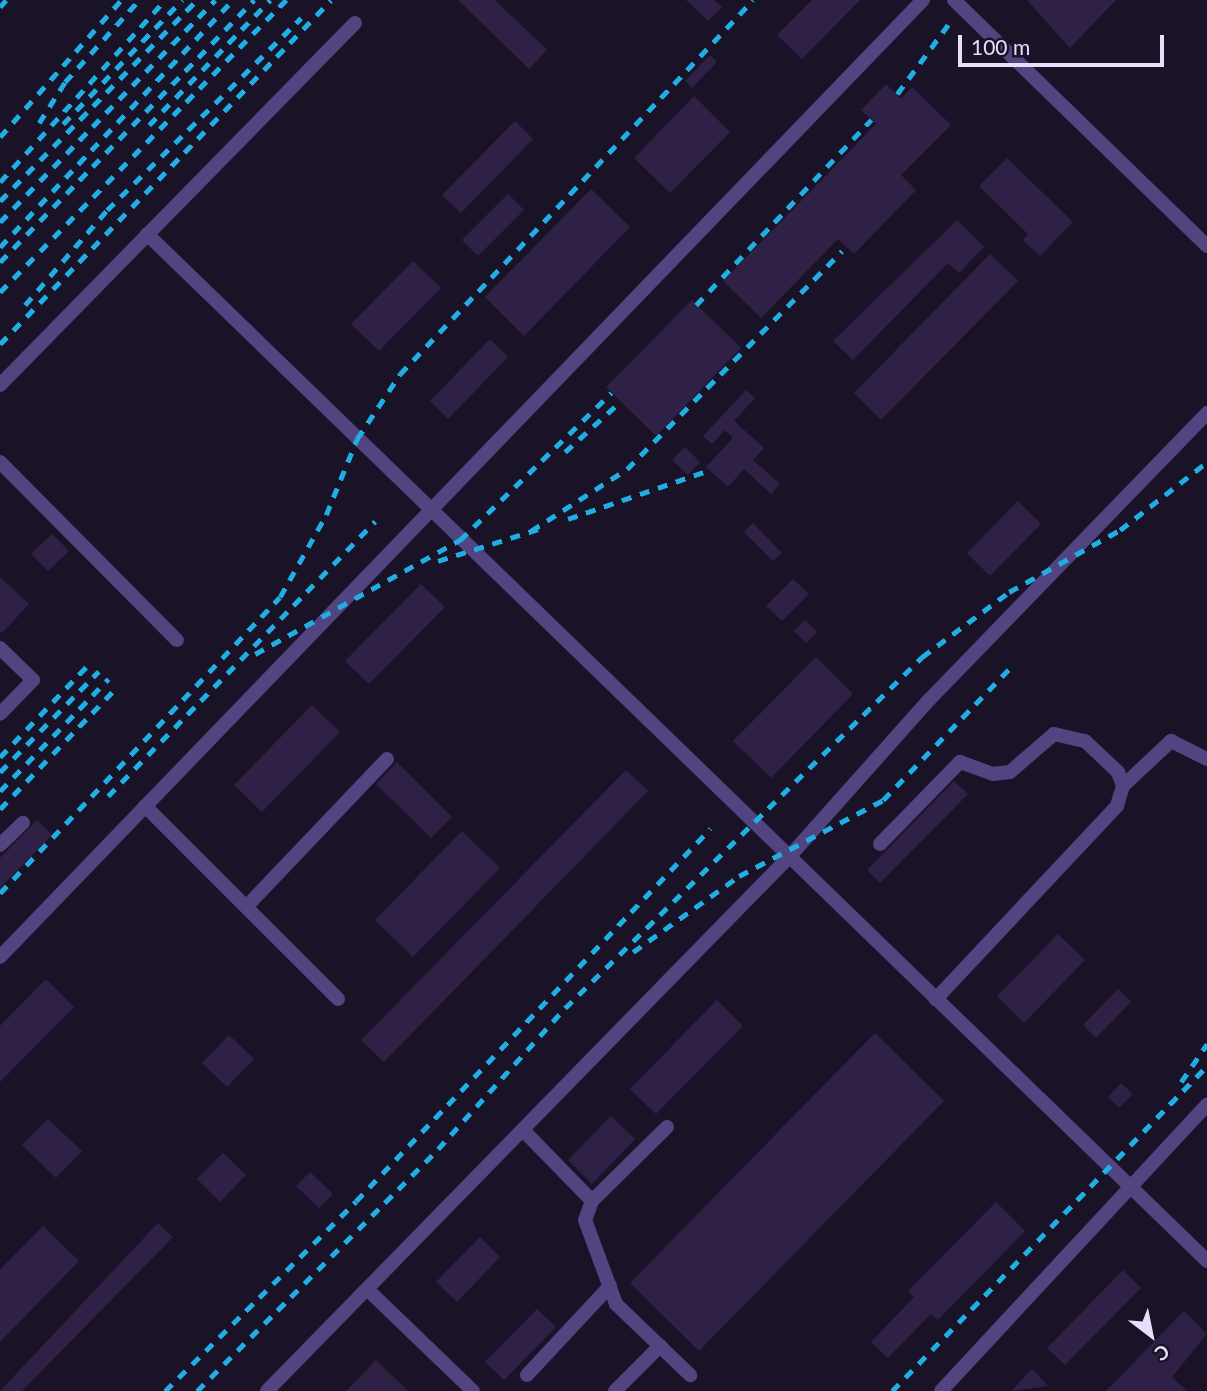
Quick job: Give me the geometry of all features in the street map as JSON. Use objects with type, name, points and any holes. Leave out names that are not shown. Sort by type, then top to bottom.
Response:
[{"type":"lane","points":[[0,957],[923,0]]},
{"type":"lane","points":[[954,0],[1207,246]]},
{"type":"lane","points":[[0,385],[355,23]]},
{"type":"lane","points":[[147,234],[1207,1261]]},
{"type":"lane","points":[[268,1391],[789,857],[929,700],[1207,413]]},
{"type":"lane","points":[[0,463],[177,640]]},
{"type":"lane","points":[[0,648],[33,680],[0,714]]},
{"type":"lane","points":[[880,844],[960,762],[993,775],[1010,772],[1054,734],[1085,741],[1118,772],[1123,786]]},
{"type":"lane","points":[[936,999],[1117,806],[1123,786],[1171,741],[1207,759]]},
{"type":"lane","points":[[247,906],[387,759]]},
{"type":"lane","points":[[145,806],[338,999]]},
{"type":"lane","points":[[0,845],[23,823]]},
{"type":"lane","points":[[945,1390],[1129,1185],[1207,1105]]},
{"type":"lane","points":[[667,1127],[592,1202],[585,1220],[617,1304],[690,1376]]},
{"type":"lane","points":[[523,1130],[592,1202]]},
{"type":"lane","points":[[527,1375],[610,1286]]},
{"type":"lane","points":[[367,1289],[473,1391]]},
{"type":"lane","points":[[615,1391],[660,1346]]},
{"type":"building","points":[[458,0],[495,0],[547,50],[529,69]]},
{"type":"building","points":[[686,0],[714,0],[722,7],[708,21]]},
{"type":"building","points":[[812,0],[860,0],[802,59],[777,35]]},
{"type":"building","points":[[1027,0],[1116,0],[1070,48]]},
{"type":"building","points":[[710,55],[717,62],[692,88],[685,81]]},
{"type":"building","points":[[886,84],[901,99],[912,87],[951,125],[901,175],[916,190],[854,254],[838,239],[761,318],[723,281],[876,124],[861,110]]},
{"type":"building","points":[[694,96],[730,132],[670,193],[634,158]]},
{"type":"building","points":[[515,121],[533,139],[461,213],[442,195]]},
{"type":"building","points":[[1007,158],[1073,222],[1040,256],[1023,240],[1028,234],[979,186]]},
{"type":"building","points":[[591,189],[630,227],[524,336],[485,297]]},
{"type":"building","points":[[508,194],[524,210],[478,256],[462,240]]},
{"type":"building","points":[[957,220],[984,247],[959,273],[948,263],[853,360],[833,341]]},
{"type":"building","points":[[990,254],[1018,281],[881,420],[854,393]]},
{"type":"building","points":[[413,261],[441,288],[379,351],[351,324]]},
{"type":"building","points":[[692,300],[741,348],[656,436],[606,387]]},
{"type":"building","points":[[490,339],[508,357],[448,419],[430,401]]},
{"type":"building","points":[[746,390],[755,398],[734,421],[764,448],[753,460],[780,484],[771,494],[744,469],[728,487],[706,467],[733,438],[725,430],[712,444],[703,436]]},
{"type":"building","points":[[685,447],[700,462],[688,475],[672,460]]},
{"type":"building","points":[[1018,501],[1041,524],[990,576],[967,553]]},
{"type":"building","points":[[753,523],[782,553],[773,561],[744,532]]},
{"type":"building","points":[[52,534],[69,551],[48,571],[31,554]]},
{"type":"building","points":[[0,577],[29,604],[2,633],[0,631]]},
{"type":"building","points":[[793,579],[809,594],[782,621],[766,606]]},
{"type":"building","points":[[421,584],[445,607],[369,684],[345,661]]},
{"type":"building","points":[[805,620],[817,632],[806,643],[794,631]]},
{"type":"building","points":[[816,657],[853,694],[771,778],[733,741]]},
{"type":"building","points":[[312,705],[340,732],[262,812],[234,785]]},
{"type":"building","points":[[397,762],[452,817],[431,838],[376,784]]},
{"type":"building","points":[[626,770],[648,791],[384,1062],[361,1040]]},
{"type":"building","points":[[954,781],[968,794],[880,883],[867,870]]},
{"type":"building","points":[[37,820],[52,835],[0,888],[0,858]]},
{"type":"building","points":[[462,831],[500,868],[413,957],[375,920]]},
{"type":"building","points":[[1058,934],[1085,960],[1024,1023],[997,996]]},
{"type":"building","points":[[46,979],[74,1007],[0,1082],[0,1026]]},
{"type":"building","points":[[1118,989],[1131,1002],[1096,1038],[1083,1025]]},
{"type":"building","points":[[717,1000],[743,1026],[656,1114],[630,1089]]},
{"type":"building","points":[[875,1033],[944,1101],[699,1351],[630,1283]]},
{"type":"building","points":[[229,1035],[254,1059],[227,1087],[202,1063]]},
{"type":"building","points":[[1121,1083],[1133,1094],[1119,1108],[1108,1097]]},
{"type":"building","points":[[611,1116],[635,1139],[592,1184],[568,1160]]},
{"type":"building","points":[[48,1119],[82,1151],[56,1178],[22,1145]]},
{"type":"building","points":[[223,1153],[246,1175],[220,1202],[197,1179]]},
{"type":"building","points":[[310,1172],[333,1194],[319,1208],[296,1186]]},
{"type":"building","points":[[996,1202],[1025,1231],[938,1320],[931,1314],[888,1358],[871,1342],[914,1297],[908,1291]]},
{"type":"building","points":[[158,1223],[173,1237],[22,1391],[0,1391]]},
{"type":"building","points":[[43,1226],[79,1261],[0,1342],[0,1270]]},
{"type":"building","points":[[480,1237],[500,1257],[457,1302],[436,1282]]},
{"type":"building","points":[[1123,1270],[1141,1288],[1065,1365],[1047,1348]]},
{"type":"building","points":[[537,1309],[556,1327],[504,1380],[485,1362]]},
{"type":"building","points":[[1184,1311],[1207,1334],[1172,1377],[1187,1391],[1106,1391]]},
{"type":"building","points":[[376,1360],[408,1391],[346,1391]]},
{"type":"building","points":[[1032,1369],[1048,1386],[1011,1391]]},
{"type":"railway","points":[[0,7],[6,0]]},
{"type":"railway","points":[[0,137],[121,0]]},
{"type":"railway","points":[[39,123],[65,82],[139,0]]},
{"type":"railway","points":[[0,182],[165,0]]},
{"type":"railway","points":[[63,124],[182,0]]},
{"type":"railway","points":[[0,201],[197,0]]},
{"type":"railway","points":[[0,222],[215,0]]},
{"type":"railway","points":[[0,247],[233,0]]},
{"type":"railway","points":[[0,262],[254,0]]},
{"type":"railway","points":[[149,125],[270,0]]},
{"type":"railway","points":[[0,292],[286,0]]},
{"type":"railway","points":[[0,344],[331,0]]},
{"type":"railway","points":[[0,893],[280,597],[326,515],[357,439],[400,374],[753,0]]},
{"type":"railway","points":[[25,305],[107,210],[301,18]]},
{"type":"railway","points":[[897,94],[950,22]]},
{"type":"railway","points":[[696,305],[871,120]]},
{"type":"railway","points":[[531,531],[627,469],[842,251]]},
{"type":"railway","points":[[255,654],[460,540],[611,393]]},
{"type":"railway","points":[[565,452],[620,402]]},
{"type":"railway","points":[[197,1391],[438,1149],[565,1008],[922,657],[1009,592],[1120,530],[1207,462]]},
{"type":"railway","points":[[568,519],[704,472]]},
{"type":"railway","points":[[108,796],[375,521]]},
{"type":"railway","points":[[438,561],[538,529]]},
{"type":"railway","points":[[633,952],[739,876],[883,800],[1015,663]]},
{"type":"railway","points":[[0,757],[89,664]]},
{"type":"railway","points":[[0,772],[99,671]]},
{"type":"railway","points":[[0,791],[108,679]]},
{"type":"railway","points":[[0,809],[117,687]]},
{"type":"railway","points":[[165,1391],[356,1201],[710,829]]},
{"type":"railway","points":[[1181,1082],[1207,1044]]},
{"type":"railway","points":[[892,1391],[1207,1066]]}]
